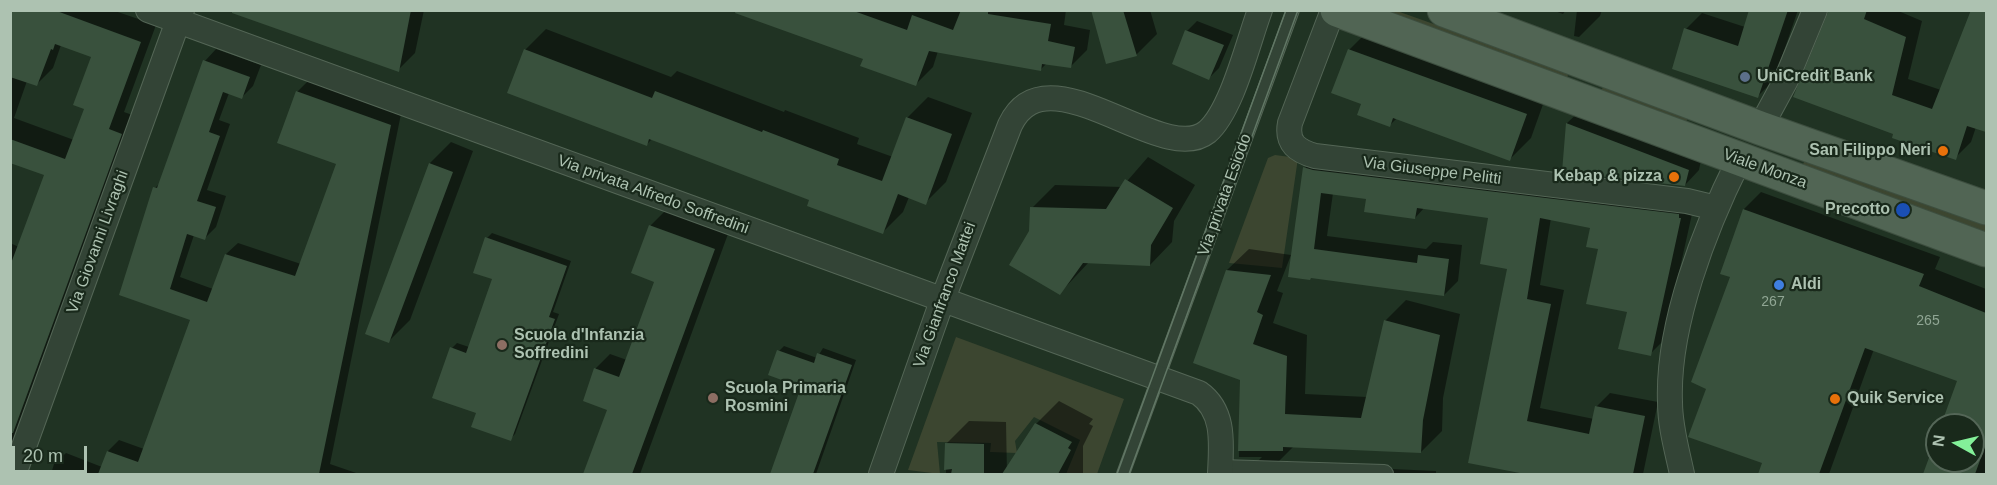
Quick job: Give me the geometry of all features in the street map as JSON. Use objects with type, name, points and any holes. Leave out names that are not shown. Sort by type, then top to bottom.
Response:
[{"type":"main road","name":"Viale Monza","points":[[1335,10],[1584,82],[1760,128],[1986,208]]},
{"type":"main road","name":"Viale Monza","points":[[1444,10],[1738,160],[1986,250]]},
{"type":"main road","points":[[1738,160],[1760,128]]},
{"type":"street","name":"Via privata Alfredo Soffredini","points":[[148,10],[180,16],[942,301],[1158,379]]},
{"type":"street","name":"Via Gianfranco Mattei","points":[[881,474],[942,301],[1013,118],[1021,107],[1028,103],[1051,99],[1090,107],[1166,136],[1190,139],[1198,137],[1211,128],[1232,92],[1260,10]]},
{"type":"street","name":"Via Giuseppe Pelitti","points":[[1335,10],[1290,123],[1290,138],[1296,148],[1316,156],[1687,201],[1716,208]]},
{"type":"street","points":[[1760,128],[1786,80],[1815,10]]},
{"type":"street","name":"Via Giovanni Livraghi","points":[[14,474],[180,16]]},
{"type":"street","points":[[1682,474],[1670,413],[1673,346],[1681,311],[1716,208],[1738,160]]},
{"type":"street","points":[[1158,379],[1199,393],[1212,405],[1220,431],[1220,472],[1383,474]]},
{"type":"lane","name":"Via privata Esiodo","points":[[1123,474],[1293,10]]},
{"type":"green space","points":[[1371,11],[1397,11],[1566,71],[1567,78]]},
{"type":"green space","points":[[1603,87],[1688,117],[1685,125],[1601,91]]},
{"type":"green space","points":[[1275,155],[1298,158],[1282,268],[1229,263],[1268,158]]},
{"type":"green space","points":[[1805,159],[1986,224],[1986,234],[1802,167]]},
{"type":"green space","points":[[956,337],[1124,399],[1097,474],[1066,474],[1080,440],[1034,417],[1015,441],[1017,453],[990,452],[991,443],[937,442],[940,474],[908,470]]},
{"type":"building","points":[[10,10],[54,10],[141,42],[109,129],[122,134],[13,433],[10,433],[10,266],[44,175],[10,163],[10,139],[65,159],[84,109],[73,105],[91,57],[55,44],[37,86],[10,77]]},
{"type":"building","points":[[232,10],[411,10],[399,72],[232,13]]},
{"type":"building","points":[[736,10],[851,10],[907,30],[912,15],[953,30],[961,10],[988,10],[988,14],[1051,24],[1048,41],[1075,47],[1071,68],[1042,64],[1041,71],[929,51],[916,86],[860,66],[863,59],[735,13]]},
{"type":"building","points":[[1091,10],[1123,10],[1137,56],[1106,64]]},
{"type":"building","points":[[1749,10],[1788,10],[1758,98],[1672,69],[1684,28],[1738,46]]},
{"type":"building","points":[[1829,10],[1867,10],[1864,19],[1906,37],[1892,95],[1932,109],[1971,10],[1986,10],[1986,132],[1967,126],[1956,160],[1892,138],[1893,134],[1793,97]]},
{"type":"building","points":[[1185,30],[1224,45],[1209,80],[1172,64]]},
{"type":"building","points":[[524,49],[652,98],[655,91],[762,132],[763,130],[839,159],[837,165],[882,181],[906,117],[952,134],[926,205],[898,194],[883,234],[807,206],[809,200],[649,139],[647,146],[507,93]]},
{"type":"building","points":[[1348,49],[1527,114],[1510,161],[1393,118],[1390,127],[1357,115],[1361,104],[1331,93]]},
{"type":"building","points":[[203,60],[250,77],[242,99],[223,92],[209,132],[220,136],[197,201],[216,207],[205,240],[187,234],[170,289],[207,302],[225,254],[295,276],[336,164],[277,143],[296,91],[391,125],[319,474],[98,474],[107,451],[138,462],[190,320],[119,295],[153,187],[157,188]]},
{"type":"building","points":[[1566,123],[1689,170],[1685,186],[1562,172]]},
{"type":"building","points":[[429,163],[453,172],[389,343],[365,334]]},
{"type":"building","points":[[1303,167],[1679,214],[1681,218],[1651,356],[1618,349],[1627,312],[1586,304],[1598,249],[1586,247],[1590,228],[1540,218],[1527,299],[1551,304],[1527,421],[1589,434],[1595,406],[1645,416],[1633,474],[1525,474],[1468,463],[1507,269],[1480,264],[1488,218],[1417,208],[1415,219],[1364,212],[1366,199],[1321,193],[1314,249],[1417,263],[1418,255],[1449,259],[1444,296],[1288,277]]},
{"type":"building","points":[[1125,179],[1173,208],[1151,245],[1150,266],[1083,263],[1060,295],[1009,265],[1029,231],[1030,207],[1106,209]]},
{"type":"building","points":[[1743,209],[1924,274],[1919,286],[1986,313],[1985,447],[1985,413],[1945,413],[1957,381],[1865,348],[1819,474],[1758,474],[1762,463],[1688,437],[1706,389],[1691,382],[1730,277],[1720,274]]},
{"type":"building","points":[[649,225],[715,249],[632,474],[583,474],[607,410],[583,401],[594,368],[619,377],[654,282],[631,273]]},
{"type":"building","points":[[485,237],[567,266],[549,317],[555,319],[511,441],[471,427],[476,413],[432,398],[450,347],[466,353],[492,279],[473,273]]},
{"type":"building","points":[[1226,270],[1271,275],[1257,312],[1263,315],[1253,344],[1287,356],[1285,414],[1361,418],[1384,320],[1440,335],[1423,420],[1421,453],[1283,447],[1283,451],[1238,451],[1240,380],[1193,363]]},
{"type":"building","points":[[777,350],[814,363],[817,353],[852,365],[813,474],[770,474],[801,387],[768,375]]},
{"type":"building","points":[[1035,423],[1072,442],[1068,448],[1071,450],[1058,474],[1002,474]]},
{"type":"building","points":[[945,443],[984,444],[984,474],[951,474],[952,469],[944,470]]},
{"type":"building","points":[[1925,469],[1925,473],[1975,473],[1975,474],[1923,474]]},
{"type":"tram line","points":[[1117,474],[1286,10]]},
{"type":"tram line","points":[[1129,474],[1298,10]]},
{"type":"place","name":"UniCredit Bank","points":[[1745,77]]},
{"type":"place","name":"San Filippo Neri","points":[[1943,151]]},
{"type":"place","name":"Kebap & pizza","points":[[1674,177]]},
{"type":"place","name":"Precotto","points":[[1903,210]]},
{"type":"place","name":"Aldi","points":[[1779,285]]},
{"type":"place","name":"Scuola d'Infanzia Soffredini","points":[[502,345]]},
{"type":"place","name":"Scuola Primaria Rosmini","points":[[713,398]]},
{"type":"place","name":"Quik Service","points":[[1835,399]]}]
